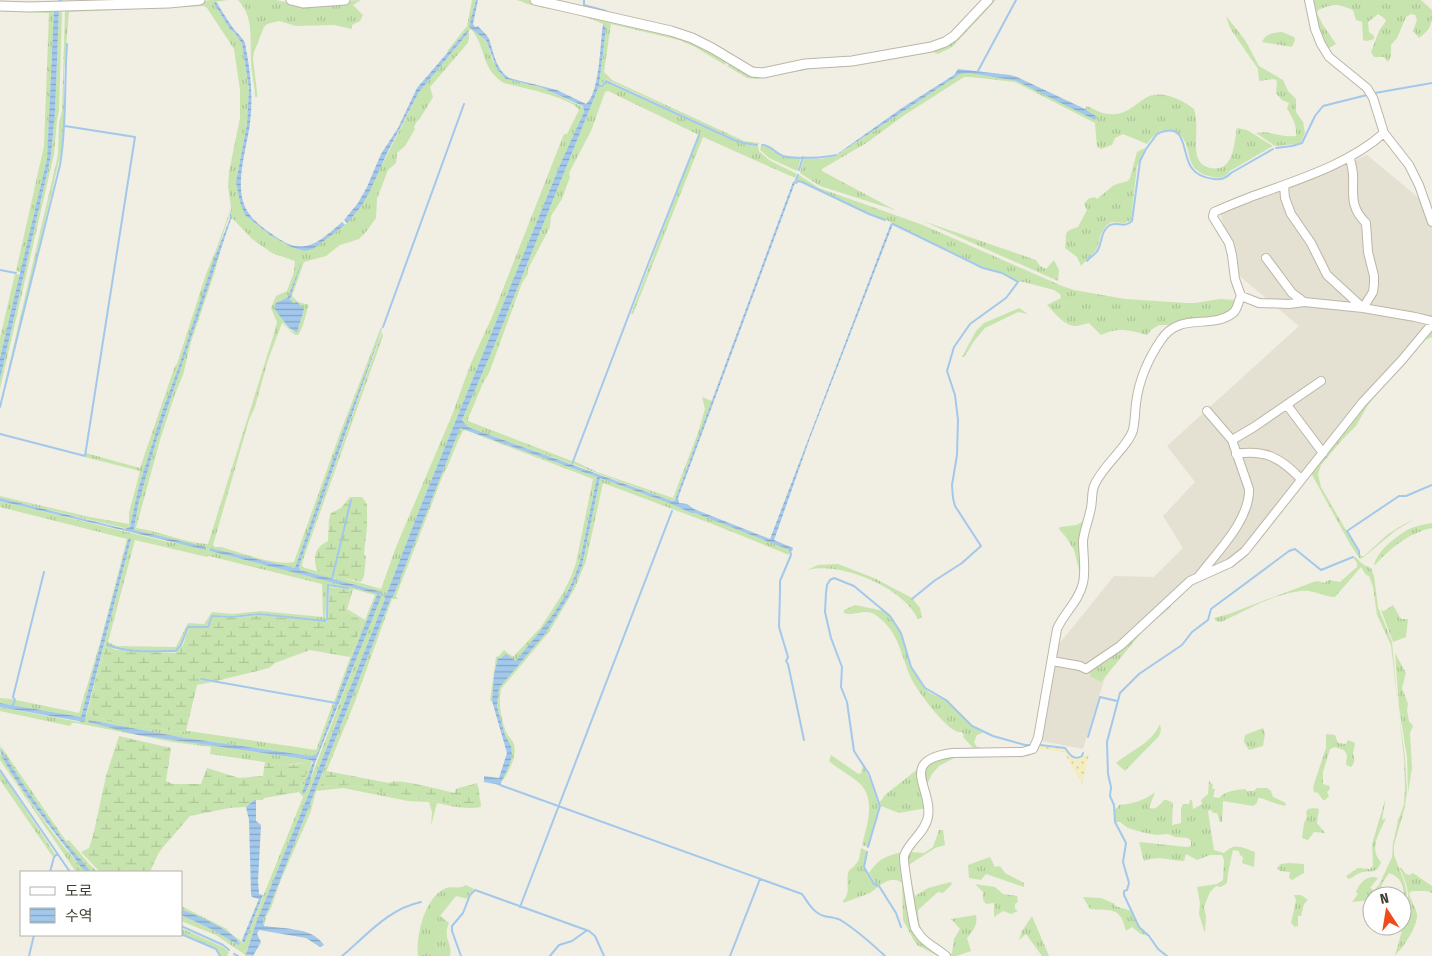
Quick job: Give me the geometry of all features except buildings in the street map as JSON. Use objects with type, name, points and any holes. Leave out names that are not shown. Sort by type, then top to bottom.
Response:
[{"type":"street","points":[[0,6],[159,4],[200,0]]},
{"type":"street","points":[[291,0],[303,3],[344,0]]},
{"type":"street","points":[[535,0],[671,31],[692,38],[712,48],[752,72],[763,73],[804,64],[852,61],[931,47],[945,42],[954,36],[988,0]]},
{"type":"street","points":[[1309,0],[1315,30],[1321,44],[1329,57],[1366,88],[1373,98],[1384,133],[1409,165],[1419,185],[1432,222]]},
{"type":"street","points":[[946,956],[923,940],[915,928],[904,867],[904,854],[922,832],[928,819],[927,801],[921,780],[923,768],[933,757],[941,754],[1022,752],[1033,749],[1038,738],[1057,629],[1083,584],[1084,533],[1091,511],[1094,484],[1131,436],[1134,428],[1137,395],[1148,361],[1166,334],[1173,328],[1192,321],[1214,320],[1224,317],[1234,312],[1241,296],[1235,279],[1229,243],[1217,224],[1214,212],[1349,157],[1372,144],[1384,133]]},
{"type":"street","points":[[1349,157],[1353,166],[1354,208],[1366,223],[1368,252],[1374,276],[1373,292],[1363,308]]},
{"type":"street","points":[[1284,185],[1285,198],[1291,214],[1311,243],[1327,275],[1363,308]]},
{"type":"street","points":[[1266,258],[1292,293],[1304,302]]},
{"type":"street","points":[[1052,661],[1080,666],[1086,670],[1120,646],[1190,581],[1230,563],[1245,551],[1301,478],[1375,388],[1402,360],[1432,323],[1415,317],[1363,308],[1304,302],[1259,303],[1241,296]]},
{"type":"street","points":[[1232,440],[1288,405],[1321,381]]},
{"type":"street","points":[[1288,405],[1323,453]]},
{"type":"street","points":[[1197,577],[1242,519],[1248,505],[1248,489],[1232,440],[1207,411]]},
{"type":"street","points":[[1236,454],[1249,452],[1269,455],[1281,460],[1301,478]]},
{"type":"shaded area","points":[[1367,155],[1432,209],[1432,321],[1249,549],[1192,581],[1109,664],[1083,749],[1037,740],[1051,654],[1114,576],[1154,577],[1183,548],[1163,516],[1195,482],[1167,446],[1299,326],[1237,274],[1220,213]]},
{"type":"green space","points":[[228,0],[215,2],[230,29],[242,44],[249,90],[247,124],[236,182],[245,215],[270,235],[291,247],[304,251],[343,227],[360,208],[419,92],[469,32],[467,30],[447,53],[467,26],[472,0],[476,0],[470,26],[486,40],[493,61],[507,79],[540,87],[583,107],[584,112],[562,160],[387,593],[384,595],[385,599],[256,923],[246,953],[250,956],[247,956],[216,935],[182,921],[182,915],[213,930],[238,945],[239,941],[225,930],[182,909],[182,906],[227,929],[244,944],[303,797],[299,792],[312,761],[309,783],[380,597],[377,596],[352,657],[317,754],[311,756],[186,738],[89,720],[138,735],[311,760],[310,762],[284,765],[210,754],[211,747],[173,742],[76,723],[72,723],[70,726],[0,711],[0,707],[79,722],[86,716],[131,539],[128,539],[81,717],[0,703],[0,698],[12,699],[14,703],[16,700],[79,713],[100,643],[127,539],[0,507],[0,501],[168,542],[184,544],[182,541],[168,540],[134,531],[138,505],[156,442],[223,241],[191,342],[183,375],[160,440],[136,528],[190,542],[208,544],[273,337],[277,322],[271,308],[276,296],[287,291],[294,272],[295,261],[272,253],[252,239],[231,219],[232,207],[163,409],[139,486],[132,522],[128,529],[0,498],[0,496],[129,524],[129,513],[140,471],[85,457],[86,453],[140,468],[177,364],[206,274],[231,208],[228,186],[229,172],[240,118],[240,90],[234,49],[207,8],[204,6],[69,12],[64,72],[64,126],[61,152],[0,404],[58,155],[59,123],[62,111],[65,9]],"holes":[[[471,29],[480,43],[491,71],[504,83],[557,97],[567,101],[579,110],[567,134],[564,134],[492,317],[471,363],[452,415],[396,547],[381,589],[340,577],[334,579],[382,592],[324,580],[210,551],[214,549],[295,568],[382,329],[381,327],[339,436],[294,562],[286,563],[247,555],[213,545],[268,360],[282,323],[295,335],[298,335],[303,325],[309,305],[298,302],[292,296],[304,262],[326,256],[340,245],[359,239],[366,232],[376,218],[377,199],[388,170],[396,163],[397,153],[405,146],[415,129],[417,121],[433,97],[430,87],[467,44]],[[299,270],[290,300],[304,309],[297,333],[285,324],[281,316],[279,301],[288,297]],[[135,540],[322,584],[323,617],[260,611],[232,614],[212,612],[204,624],[188,623],[176,647],[116,646],[108,642]],[[328,584],[350,589],[345,610],[363,622],[335,703],[333,703],[316,750],[188,731],[176,732],[95,717],[89,711],[106,645],[134,650],[175,651],[179,648],[188,627],[207,626],[213,615],[232,616],[259,613],[325,621]],[[353,589],[375,595],[365,620],[347,609]]]},
{"type":"green space","points":[[238,0],[276,0],[294,4],[361,0],[353,5],[363,15],[360,21],[352,25],[352,29],[334,25],[296,26],[279,21],[267,24],[254,52],[253,59],[257,92],[257,97],[255,97],[249,21],[247,13]]},
{"type":"green space","points":[[516,0],[532,0],[689,40],[727,60],[725,65],[679,40],[611,24],[604,72],[612,80],[744,141],[759,144],[743,143],[606,79],[600,86],[606,81],[727,138],[743,144],[758,146],[759,151],[769,160],[797,174],[795,178],[703,137],[633,314],[631,314],[699,135],[608,91],[605,92],[591,131],[569,173],[570,177],[562,199],[551,216],[550,227],[522,283],[489,373],[468,419],[468,421],[572,461],[571,464],[468,427],[462,420],[494,346],[599,86],[606,28],[603,24],[577,15]]},
{"type":"green space","points":[[991,0],[996,0],[952,47],[938,54],[933,52],[846,67],[815,68],[757,79],[747,78],[727,66],[731,63],[751,73],[939,46]]},
{"type":"green space","points":[[1310,0],[1421,0],[1432,10],[1431,23],[1426,32],[1419,38],[1413,31],[1417,20],[1415,15],[1411,14],[1406,17],[1397,38],[1391,45],[1391,56],[1388,62],[1384,57],[1374,57],[1371,52],[1379,31],[1386,21],[1384,18],[1378,14],[1368,22],[1369,32],[1374,36],[1374,39],[1367,41],[1363,40],[1362,22],[1356,20],[1353,10],[1336,5],[1318,10],[1317,13],[1323,25],[1336,44],[1326,50],[1322,43]]},
{"type":"green space","points":[[0,7],[54,8],[47,159],[21,272],[16,271],[44,146],[49,13],[0,11]]},
{"type":"green space","points":[[59,8],[62,13],[59,111],[54,154],[0,389],[0,379],[51,156],[55,112]]},
{"type":"green space","points":[[1226,16],[1245,40],[1259,66],[1283,80],[1288,91],[1296,99],[1296,112],[1303,122],[1305,133],[1301,142],[1275,146],[1256,133],[1266,132],[1296,136],[1296,129],[1287,109],[1289,103],[1282,100],[1276,93],[1277,81],[1274,79],[1259,81],[1258,69],[1230,28]]},
{"type":"green space","points":[[1282,32],[1294,37],[1295,40],[1292,47],[1262,42],[1268,35]]},
{"type":"green space","points":[[969,73],[1017,81],[1096,117],[1085,109],[1087,106],[1104,113],[1115,114],[1128,110],[1150,96],[1170,96],[1194,109],[1197,156],[1201,163],[1207,167],[1216,169],[1227,163],[1233,150],[1237,128],[1247,130],[1273,146],[1230,171],[1225,176],[1221,178],[1213,177],[1203,174],[1196,169],[1192,164],[1186,144],[1176,131],[1166,130],[1159,132],[1147,144],[1123,134],[1115,138],[1112,145],[1101,149],[1097,147],[1095,123],[1015,82],[964,77],[903,116],[868,142],[822,169],[822,171],[895,210],[820,186],[800,173],[804,158],[821,159],[836,156],[960,74]]},
{"type":"green space","points":[[761,146],[769,148],[785,157],[801,158],[797,171],[769,158],[760,150]]},
{"type":"green space","points":[[1145,148],[1137,166],[1131,220],[1125,223],[1111,222],[1106,226],[1101,234],[1097,249],[1081,266],[1077,257],[1065,248],[1067,232],[1078,227],[1087,210],[1084,204],[1088,199],[1094,197],[1097,199],[1114,185],[1128,181],[1137,152]]},
{"type":"green space","points":[[799,175],[819,188],[923,225],[1074,290],[1125,299],[1187,303],[1220,299],[1237,300],[1235,308],[1224,315],[1175,325],[1159,325],[1147,335],[1124,330],[1101,335],[1089,323],[1073,326],[1064,322],[1056,315],[1047,305],[1061,298],[1060,294],[1054,290],[1018,282],[1002,273],[983,267],[886,220],[796,180]]},
{"type":"green space","points":[[923,221],[1036,260],[1040,266],[1046,269],[1054,260],[1059,270],[1058,281]]},
{"type":"green space","points":[[15,274],[20,275],[0,358],[0,338]]},
{"type":"green space","points":[[1019,308],[1028,314],[1018,312],[985,328],[965,356],[962,357],[976,331],[984,323]]},
{"type":"green space","points":[[1432,327],[1432,337],[1425,340],[1385,383],[1368,405],[1356,426],[1321,465],[1318,474],[1321,487],[1361,556],[1364,556],[1387,535],[1416,518],[1395,531],[1365,556],[1360,559],[1311,473],[1364,404]]},
{"type":"green space","points":[[382,332],[383,336],[303,560],[302,566],[305,568],[328,574],[334,570],[332,579],[300,570],[299,566]]},
{"type":"green space","points":[[702,397],[712,401],[675,499],[672,501],[573,464],[574,461],[597,472],[673,498],[698,433],[705,409]]},
{"type":"green space","points":[[460,428],[597,477],[577,571],[553,616],[516,661],[494,675],[492,701],[490,701],[496,657],[504,650],[513,657],[541,627],[571,577],[576,563],[593,479],[465,430],[463,431],[443,475],[396,596],[398,599],[392,599],[354,704],[320,787],[354,785],[390,795],[402,795],[410,798],[449,803],[479,803],[480,797],[481,807],[464,808],[437,803],[431,826],[432,812],[429,802],[408,801],[343,788],[316,791],[311,811],[280,882],[264,926],[263,920]]},
{"type":"green space","points":[[600,478],[790,550],[789,555],[603,483],[586,561],[575,588],[549,632],[501,689],[501,716],[506,732],[513,742],[515,752],[514,758],[501,783],[509,766],[511,746],[505,735],[497,705],[499,688],[545,634],[569,596],[582,566]]},
{"type":"green space","points":[[350,497],[362,497],[367,504],[364,554],[366,556],[364,576],[361,582],[340,577],[333,579],[351,499],[334,570],[328,574],[317,571],[315,561],[317,550],[328,541],[331,513],[341,508]]},
{"type":"green space","points":[[1088,518],[1082,582],[1074,550],[1059,529],[1060,527],[1077,525]]},
{"type":"green space","points":[[1432,523],[1432,528],[1423,530],[1400,542],[1374,566],[1378,555],[1398,536],[1409,529]]},
{"type":"green space","points":[[1353,557],[1371,568],[1374,576],[1378,607],[1392,642],[1397,701],[1391,645],[1377,615],[1373,587],[1369,576],[1366,575],[1361,567],[1335,597],[1310,591],[1301,591],[1280,595],[1221,622],[1216,621],[1214,618],[1313,582],[1324,583],[1329,580],[1340,582],[1357,567]]},
{"type":"green space","points":[[838,564],[874,578],[912,598],[920,608],[922,617],[918,619],[910,607],[899,597],[869,579],[836,569],[821,568],[807,570],[818,565]]},
{"type":"green space","points":[[329,587],[350,589],[345,610],[363,622],[350,657],[310,650],[275,663],[269,668],[216,681],[200,678],[200,680],[212,682],[197,685],[186,731],[176,732],[95,717],[89,711],[106,645],[116,650],[176,653],[183,645],[189,628],[208,628],[213,617],[233,618],[260,615],[326,622],[328,620]]},
{"type":"green space","points":[[1169,604],[1171,607],[1145,628],[1101,682],[1090,676],[1091,669]]},
{"type":"green space","points":[[855,605],[884,611],[889,616],[901,633],[910,667],[925,689],[946,700],[972,726],[983,733],[977,735],[974,742],[977,747],[987,749],[974,752],[973,748],[963,737],[964,734],[949,726],[929,705],[913,682],[898,643],[884,622],[873,613],[844,613],[844,610]]},
{"type":"green space","points":[[1393,605],[1401,619],[1408,619],[1406,637],[1393,642],[1381,610],[1384,611]]},
{"type":"green space","points":[[1395,653],[1406,673],[1402,688],[1408,704],[1409,721],[1413,726],[1410,733],[1412,768],[1408,793],[1407,757],[1399,707]]},
{"type":"green space","points":[[1399,712],[1405,757],[1407,792],[1405,807],[1394,845],[1394,855],[1405,886],[1402,886],[1396,876],[1389,873],[1382,886],[1378,886],[1392,857],[1393,843],[1404,804],[1404,758]]},
{"type":"green space","points":[[1160,724],[1159,736],[1125,771],[1116,763],[1152,737]]},
{"type":"green space","points":[[1263,728],[1265,734],[1263,746],[1249,750],[1244,742],[1245,735]]},
{"type":"green space","points":[[1326,734],[1335,735],[1338,743],[1346,744],[1348,740],[1355,743],[1354,761],[1351,767],[1346,765],[1347,755],[1344,750],[1335,747],[1330,749],[1323,772],[1323,784],[1329,786],[1330,789],[1327,792],[1329,796],[1323,800],[1318,793],[1314,792],[1313,787],[1326,748]]},
{"type":"green space","points":[[119,736],[171,748],[166,781],[173,784],[201,784],[207,768],[239,778],[263,776],[265,762],[289,765],[312,761],[299,792],[264,798],[263,800],[254,800],[246,807],[229,808],[190,816],[158,854],[150,871],[99,871],[81,852],[89,848],[93,836],[106,776]]},
{"type":"green space","points":[[0,745],[66,841],[69,840],[97,871],[87,869],[64,841],[2,752]]},
{"type":"green space","points":[[1040,746],[1037,752],[1028,756],[954,758],[939,766],[932,774],[928,782],[928,798],[922,774],[924,769],[937,757],[977,755]]},
{"type":"green space","points":[[0,753],[29,799],[40,815],[0,757]]},
{"type":"green space","points":[[831,755],[857,773],[861,774],[863,765],[870,780],[879,806],[868,847],[862,845],[869,812],[869,804],[864,788],[829,761]]},
{"type":"green space","points":[[0,757],[19,787],[81,871],[75,871],[0,760]]},
{"type":"green space","points":[[924,764],[927,808],[899,813],[881,806],[880,802],[885,795]]},
{"type":"green space","points":[[0,771],[55,854],[53,857],[0,780]]},
{"type":"green space","points":[[326,771],[389,783],[410,783],[455,793],[456,789],[477,783],[480,803],[460,805],[410,798],[402,795],[390,795],[354,785],[320,787]]},
{"type":"green space","points":[[1209,781],[1213,785],[1212,789],[1215,789],[1213,797],[1219,798],[1227,792],[1238,790],[1254,791],[1257,788],[1267,788],[1271,791],[1273,797],[1286,803],[1285,806],[1261,798],[1258,798],[1257,803],[1253,806],[1223,801],[1222,822],[1220,822],[1217,813],[1213,813],[1211,810],[1208,811],[1214,850],[1224,853],[1238,846],[1255,852],[1254,867],[1242,863],[1243,857],[1239,851],[1233,850],[1227,883],[1221,887],[1216,886],[1210,892],[1204,907],[1206,916],[1205,933],[1199,914],[1200,903],[1197,887],[1217,884],[1223,880],[1224,860],[1222,855],[1210,855],[1197,860],[1186,854],[1184,861],[1160,858],[1144,861],[1139,842],[1187,847],[1191,846],[1191,841],[1188,838],[1175,837],[1168,834],[1156,835],[1128,828],[1120,822],[1115,822],[1115,810],[1119,805],[1138,801],[1155,792],[1149,808],[1156,808],[1164,800],[1167,800],[1173,803],[1172,825],[1181,823],[1181,808],[1183,804],[1189,804],[1190,800],[1192,800],[1193,809],[1202,804],[1201,800],[1208,794]]},
{"type":"green space","points":[[1386,797],[1382,820],[1386,818],[1375,846],[1375,852],[1381,862],[1375,871],[1360,873],[1348,879],[1346,876],[1358,868],[1370,869],[1373,866],[1372,844]]},
{"type":"green space","points":[[1308,809],[1319,809],[1317,823],[1325,833],[1314,832],[1308,840],[1302,838],[1304,823],[1307,817],[1306,812]]},
{"type":"green space","points":[[939,830],[943,830],[945,845],[935,848],[907,866],[915,896],[928,888],[951,882],[952,884],[943,893],[938,892],[918,910],[921,928],[924,933],[950,954],[952,953],[954,939],[960,929],[951,919],[976,915],[976,925],[967,938],[971,951],[956,956],[947,956],[921,935],[916,926],[905,866],[905,856],[919,838],[911,852],[924,853],[933,847]]},
{"type":"green space","points":[[57,838],[86,871],[81,871]]},
{"type":"green space","points":[[861,848],[867,851],[863,867],[878,887],[870,893],[843,903],[848,891],[848,873],[858,861]]},
{"type":"green space","points":[[906,851],[913,925],[944,956],[938,956],[917,945],[913,939],[903,920],[902,883],[890,880],[879,886],[869,873],[884,858]]},
{"type":"green space","points":[[990,857],[995,867],[1000,866],[1005,873],[1024,883],[1024,887],[986,874],[981,880],[969,878],[968,865]]},
{"type":"green space","points":[[1281,864],[1304,864],[1304,873],[1292,880],[1289,878],[1290,872],[1280,871],[1277,868]]},
{"type":"green space","points":[[1399,866],[1406,874],[1410,875],[1413,873],[1432,886],[1432,893],[1412,891],[1412,886],[1407,886]]},
{"type":"green space","points":[[1371,877],[1378,878],[1372,886],[1362,886],[1362,901],[1352,902],[1358,894],[1356,892],[1357,889],[1364,880]]},
{"type":"green space","points":[[975,884],[995,887],[1003,894],[1017,896],[1018,902],[1015,904],[1015,909],[1018,911],[1011,914],[1003,911],[994,917],[994,903],[986,904],[983,900],[983,892]]},
{"type":"green space","points":[[466,885],[474,889],[469,894],[468,899],[456,896],[440,916],[449,923],[447,937],[451,951],[450,956],[418,956],[420,929],[426,909],[431,901],[444,889]]},
{"type":"green space","points":[[1294,895],[1301,895],[1308,900],[1304,904],[1301,916],[1298,916],[1298,926],[1295,927],[1291,923],[1296,900]]},
{"type":"green space","points":[[1083,897],[1101,898],[1115,904],[1115,906],[1132,911],[1139,927],[1149,936],[1141,934],[1132,927],[1126,931],[1124,923],[1118,914],[1109,910],[1090,909]]},
{"type":"green space","points":[[1412,902],[1417,915],[1412,930]]},
{"type":"green space","points":[[1032,916],[1049,956],[1042,956],[1026,934],[1019,940],[1022,931]]},
{"type":"green space","points":[[182,928],[223,947],[229,952],[227,956],[221,956],[216,949],[182,933]]},
{"type":"green space","points":[[1400,936],[1409,936],[1402,948],[1395,955]]},
{"type":"sand","points":[[1040,746],[1064,749],[1076,760],[1082,758],[1082,756],[1089,755],[1082,784],[1064,752],[1040,749]]},
{"type":"water","points":[[476,0],[478,0],[473,24],[475,27],[478,26],[488,37],[496,60],[504,74],[509,78],[557,90],[586,104],[591,98],[597,79],[603,24],[606,28],[599,86],[494,346],[462,420],[468,427],[672,501],[675,500],[793,182],[796,180],[678,498],[679,503],[687,504],[694,509],[770,539],[891,223],[893,224],[810,438],[774,540],[793,548],[792,551],[600,478],[582,566],[569,596],[545,634],[499,688],[497,706],[505,735],[511,746],[512,756],[500,785],[484,782],[484,776],[499,778],[507,753],[492,701],[494,675],[498,658],[506,654],[516,661],[561,602],[575,576],[580,561],[597,477],[460,428],[263,920],[264,926],[305,932],[319,939],[324,945],[320,947],[306,938],[259,930],[257,934],[261,942],[253,956],[246,954],[256,923],[385,599],[384,595],[387,593],[562,160],[584,112],[583,106],[540,87],[506,79],[497,69],[486,40],[469,27]]},
{"type":"water","points":[[215,2],[244,41],[248,63],[251,88],[251,114],[241,183],[244,206],[262,227],[286,243],[295,246],[304,246],[319,241],[342,222],[345,225],[313,249],[304,251],[291,247],[270,235],[245,215],[236,182],[247,124],[249,89],[242,44],[230,29]]},
{"type":"water","points":[[54,8],[59,8],[55,112],[51,156],[0,379],[0,358],[47,159]]},
{"type":"water","points":[[467,30],[469,31],[468,33],[419,92],[388,151],[369,193],[360,208],[347,223],[344,220],[358,203],[367,187],[381,154],[398,128],[417,88]]},
{"type":"water","points":[[958,69],[1017,77],[1085,109],[1097,117],[1095,120],[1017,81],[969,73],[960,74],[836,155],[902,108],[954,75]]},
{"type":"water","points":[[232,205],[231,219],[156,442],[138,505],[134,530],[206,547],[206,550],[0,501],[0,498],[125,529],[130,527],[139,486],[163,409],[213,262],[229,221]]},
{"type":"water","points":[[302,261],[290,299],[293,303],[297,302],[304,309],[297,333],[288,327],[274,308],[276,303],[288,297]]},
{"type":"water","points":[[383,327],[299,566],[300,570],[382,592],[383,594],[210,551],[210,548],[295,568],[342,434]]},
{"type":"water","points":[[130,538],[84,722],[0,707],[0,703],[81,717],[128,539]]},
{"type":"water","points":[[377,595],[381,597],[304,794],[302,793],[313,762],[311,760],[138,735],[88,722],[89,720],[186,738],[311,756],[317,754],[352,657]]},
{"type":"water","points":[[0,748],[61,837],[90,871],[83,869],[22,789],[3,758]]},
{"type":"water","points":[[256,800],[256,821],[261,825],[258,881],[259,894],[263,895],[244,944],[242,940],[259,899],[252,897],[251,894],[249,820],[246,807]]},
{"type":"water","points":[[182,909],[222,928],[236,938],[240,944],[238,945],[213,930],[182,915]]},
{"type":"waterway","points":[[584,0],[584,5],[606,11]]},
{"type":"waterway","points":[[978,71],[1016,0]]},
{"type":"waterway","points":[[0,407],[60,165],[64,135],[67,44]]},
{"type":"waterway","points":[[599,86],[602,86],[606,81],[734,140],[757,145]]},
{"type":"waterway","points":[[1375,93],[1432,83]]},
{"type":"waterway","points":[[1276,148],[1302,143],[1315,116],[1323,106],[1367,95]]},
{"type":"waterway","points":[[383,327],[464,104]]},
{"type":"waterway","points":[[0,434],[85,456],[135,137],[65,126]]},
{"type":"waterway","points":[[1087,261],[1098,250],[1103,233],[1107,227],[1113,224],[1123,225],[1132,221],[1140,161],[1157,134],[1167,131],[1174,131],[1179,134],[1193,170],[1201,176],[1214,179],[1226,177],[1273,149]]},
{"type":"waterway","points":[[572,464],[699,135]]},
{"type":"waterway","points":[[762,145],[768,146],[780,155],[788,157],[810,158],[836,155]]},
{"type":"waterway","points":[[799,170],[803,157]]},
{"type":"waterway","points":[[796,180],[798,175]]},
{"type":"waterway","points":[[796,183],[798,181],[802,182],[885,220]]},
{"type":"waterway","points":[[893,224],[983,268],[1002,273],[1018,282],[1006,298],[970,324],[954,347],[947,371],[955,395],[958,420],[957,455],[952,485],[953,498],[955,506],[981,546],[962,563],[934,581],[912,599]]},
{"type":"waterway","points":[[0,270],[16,273]]},
{"type":"waterway","points":[[1359,554],[1347,531],[1399,496],[1406,496],[1432,485]]},
{"type":"waterway","points":[[332,579],[351,500]]},
{"type":"waterway","points":[[520,907],[672,511]]},
{"type":"waterway","points":[[1167,956],[1158,949],[1149,936],[1139,927],[1124,895],[1124,891],[1127,890],[1129,883],[1123,862],[1126,843],[1115,822],[1114,805],[1110,796],[1107,742],[1120,693],[1139,674],[1182,645],[1192,632],[1208,620],[1211,609],[1289,551],[1295,549],[1321,570],[1353,557]]},
{"type":"waterway","points":[[790,550],[791,555],[780,581],[779,627],[788,657],[786,661],[804,740]]},
{"type":"waterway","points":[[13,705],[15,700],[13,697],[44,572]]},
{"type":"waterway","points":[[868,847],[880,806],[869,774],[854,751],[847,702],[841,687],[842,667],[831,638],[825,612],[827,585],[830,580],[834,578],[854,586],[890,616],[901,633],[911,667],[925,688],[946,700],[972,726],[993,736],[1025,745],[1032,745]]},
{"type":"waterway","points":[[107,645],[132,650],[176,651],[181,645],[188,627],[208,627],[212,616],[232,617],[259,614],[325,621],[327,619],[328,585],[348,588]]},
{"type":"waterway","points":[[201,679],[336,703]]},
{"type":"waterway","points":[[1088,737],[1100,697],[1117,701]]},
{"type":"waterway","points":[[1040,745],[1065,748],[1074,758],[1082,756],[1083,753]]},
{"type":"waterway","points":[[0,770],[69,871]]},
{"type":"waterway","points":[[500,785],[802,894],[811,907],[820,915],[842,921],[885,956]]},
{"type":"waterway","points":[[867,852],[864,867],[896,913],[901,927]]},
{"type":"waterway","points":[[50,871],[54,857],[57,854]]},
{"type":"waterway","points":[[730,956],[760,879]]},
{"type":"waterway","points":[[461,956],[452,926],[463,913],[470,895],[475,890],[589,931],[595,936],[604,956]]},
{"type":"waterway","points":[[342,956],[398,910],[421,902]]},
{"type":"waterway","points":[[182,926],[223,945],[229,950]]},
{"type":"waterway","points":[[550,956],[559,945],[572,941],[586,931]]},
{"type":"waterway","points":[[182,934],[216,949],[220,956]]},
{"type":"waterway","points":[[29,956],[34,936]]},
{"type":"waterway","points":[[234,954],[238,956]]}]
